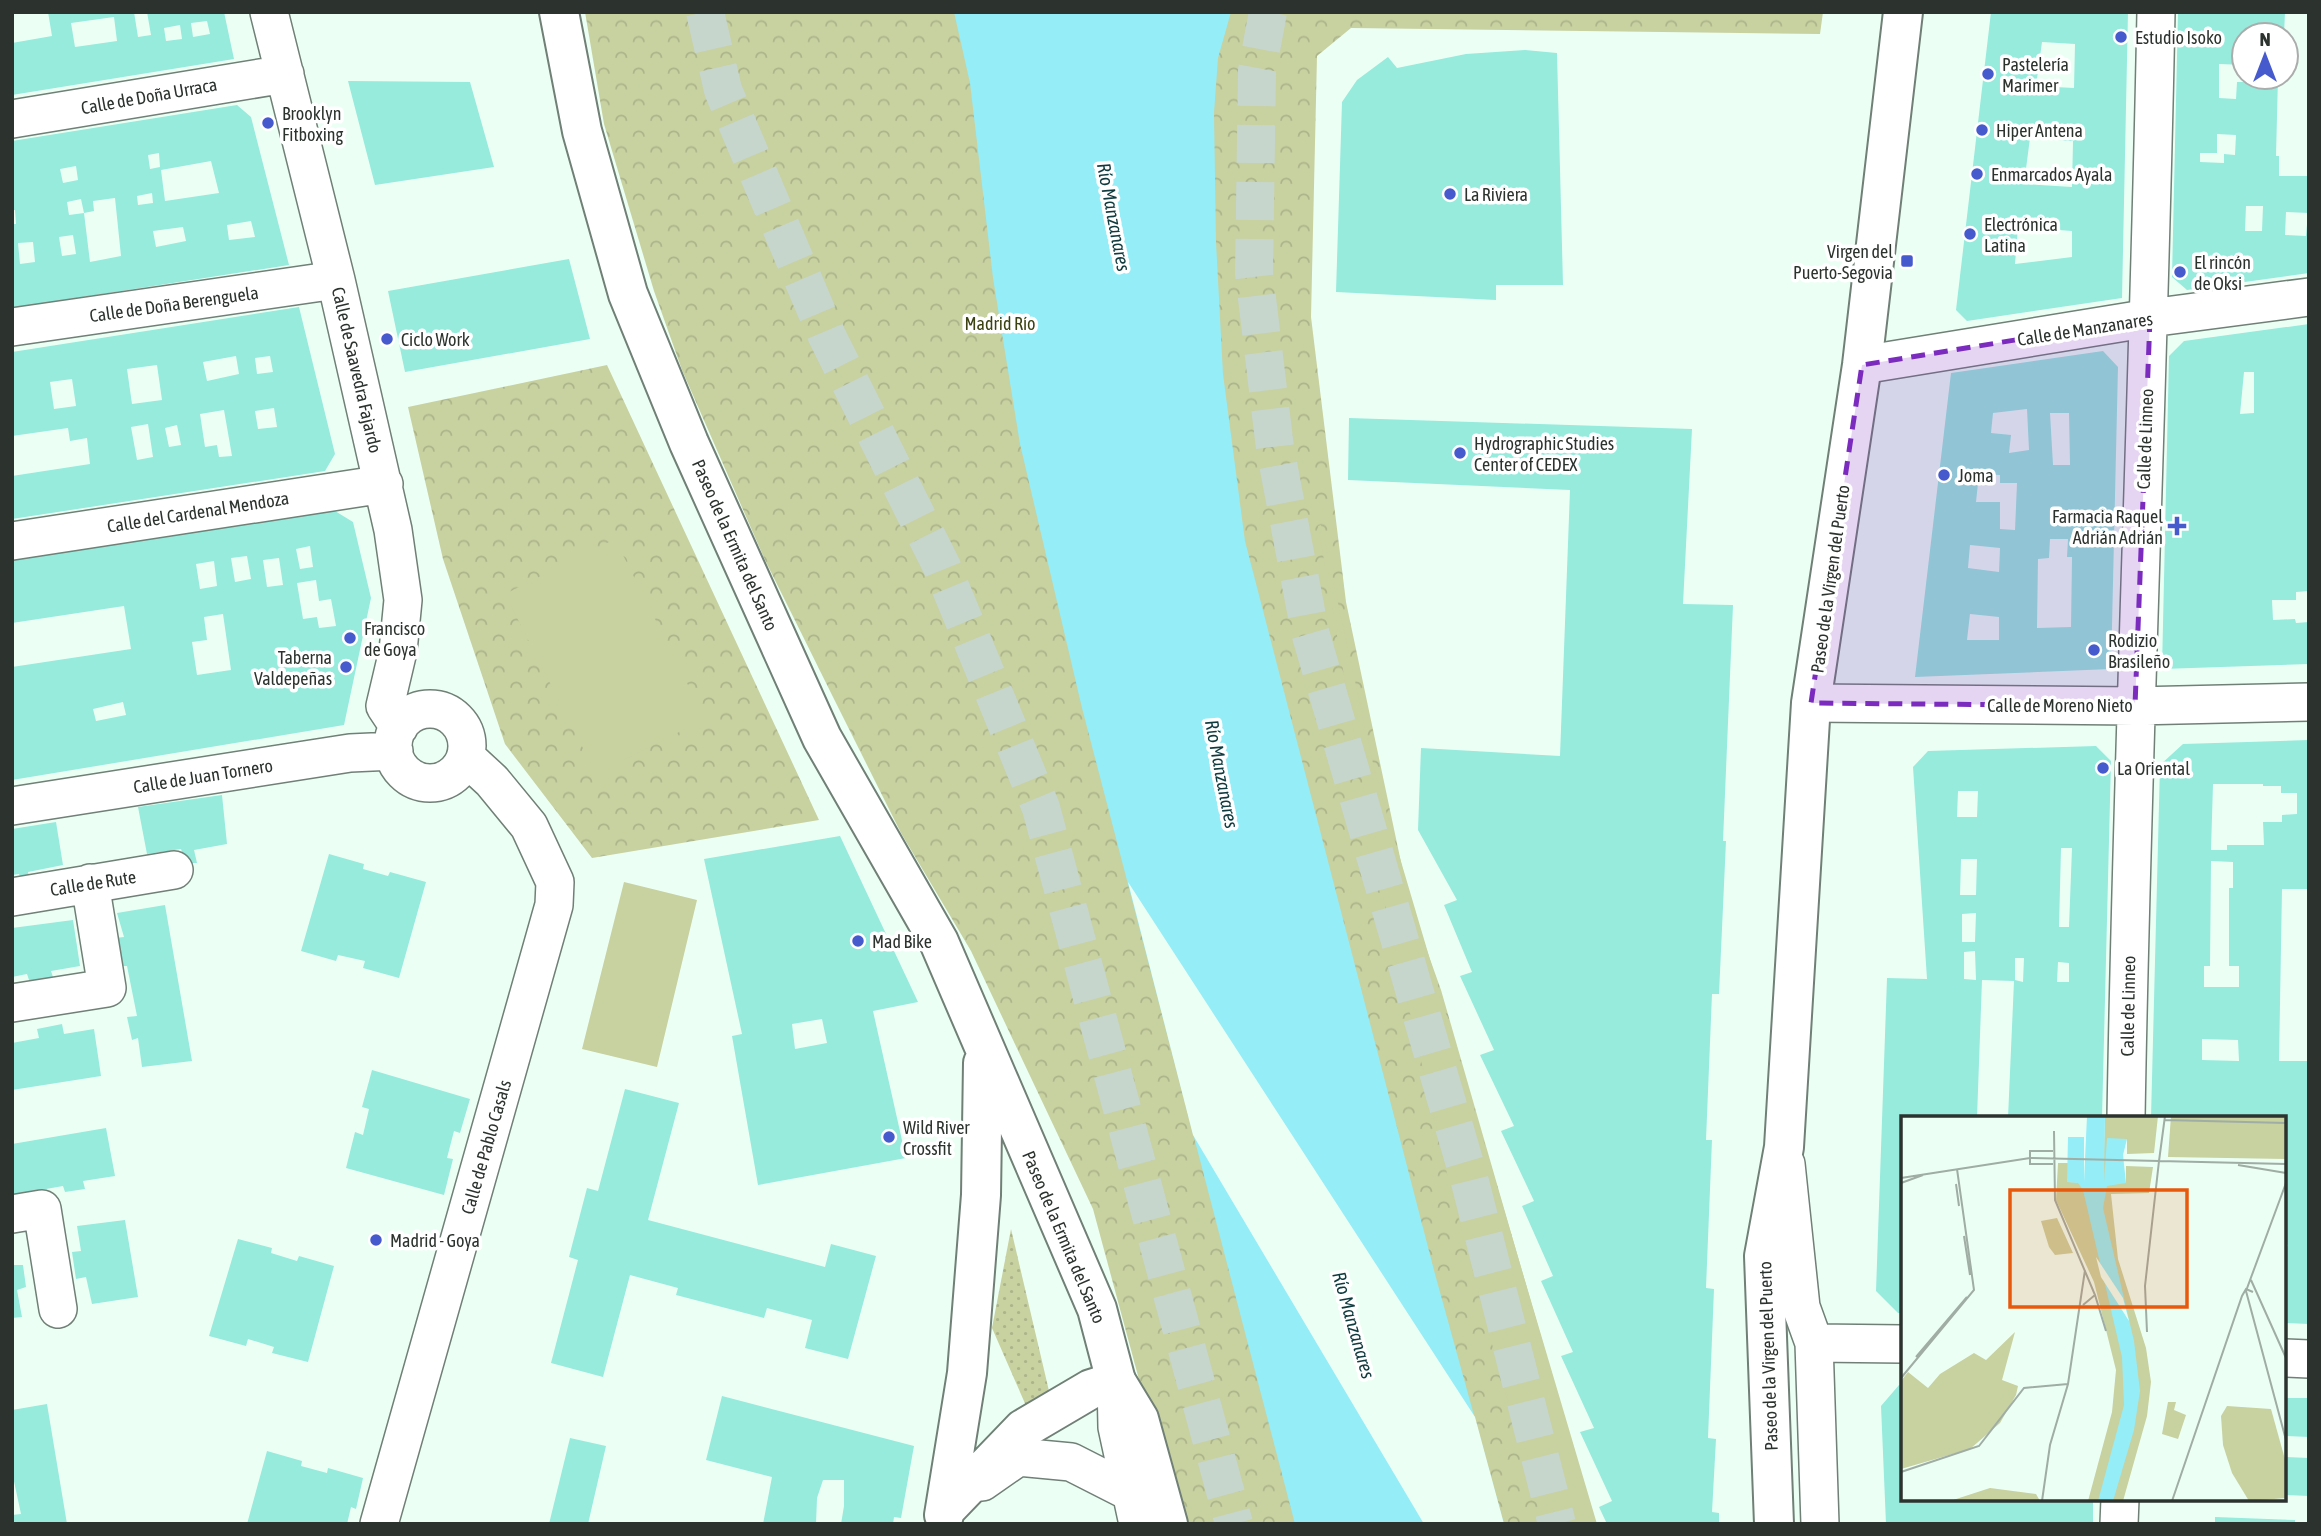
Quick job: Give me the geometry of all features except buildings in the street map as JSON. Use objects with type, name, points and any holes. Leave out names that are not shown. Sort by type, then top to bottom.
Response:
[{"type":"main road","name":"Paseo de la Ermita del Santo","points":[[559,12],[582,131],[628,294],[689,443],[821,738],[939,942],[1097,1310],[1116,1381],[1139,1419],[1168,1524]]},
{"type":"main road","name":"Paseo de la Virgen del Puerto","points":[[1774,1524],[1764,1256],[1784,1147],[1811,704],[1862,365],[1903,12]]},
{"type":"main road","name":"Paseo de la Ermita del Santo","points":[[944,1517],[967,1373],[981,1195],[984,1049]]},
{"type":"main road","points":[[944,1517],[1023,1429],[1091,1389],[1116,1381]]},
{"type":"street","name":"Calle de Saavedra Fajardo","points":[[269,12],[384,484],[403,600],[398,651],[385,706],[396,739]]},
{"type":"street","name":"Calle de Linneo","points":[[2126,1116],[2134,706],[2150,318],[2156,12]]},
{"type":"street","name":"Calle de Doña Urraca","points":[[12,119],[285,74]]},
{"type":"street","name":"Calle de Doña Berenguela","points":[[12,327],[336,280]]},
{"type":"street","name":"Calle de Manzanares","points":[[1862,365],[2150,318],[2309,297]]},
{"type":"street","name":"Calle del Cardenal Mendoza","points":[[12,541],[384,484]]},
{"type":"street","name":"Calle de Moreno Nieto","points":[[1811,704],[2134,706],[2309,702]]},
{"type":"street","points":[[440,711],[451,715],[459,723],[466,734],[468,745],[459,766],[441,782],[428,783],[405,773],[397,763],[396,739],[416,712],[440,711]]},
{"type":"street","name":"Calle de Juan Tornero","points":[[12,806],[350,753],[396,739]]},
{"type":"street","name":"Calle de Pablo Casals","points":[[379,1524],[554,905],[555,882],[529,826],[492,781],[459,766]]},
{"type":"street","name":"Calle de Rute","points":[[12,897],[174,870]]},
{"type":"street","points":[[12,1003],[107,988],[90,883]]},
{"type":"street","name":"Paseo de la Virgen del Puerto","points":[[1784,1147],[1801,1307],[1814,1343],[1820,1524]]},
{"type":"street","points":[[12,1214],[43,1209],[58,1309]]},
{"type":"street","points":[[1814,1343],[1901,1344]]},
{"type":"street","points":[[2286,1358],[2309,1359]]},
{"type":"street","points":[[1116,1381],[1117,1427],[1134,1508]]},
{"type":"street","points":[[944,1517],[1018,1457],[1070,1462],[1134,1508]]},
{"type":"street","points":[[2119,1501],[2119,1524]]},
{"type":"highlighted area","points":[[2150,318],[2135,706],[1811,703],[1862,365]]},
{"type":"green space","name":"Madrid Río","points":[[585,12],[1823,12],[1820,34],[1351,28],[1317,56],[1311,317],[1346,602],[1409,900],[1441,990],[1595,1524],[1178,1524],[1093,1209],[971,951],[901,833],[765,560],[682,370],[654,291],[604,124]]},
{"type":"green space","points":[[607,365],[819,820],[592,858],[505,744],[443,559],[408,407]]},
{"type":"green space","points":[[1321,525],[1376,777],[1597,1524],[1560,1524],[1528,1457],[1505,1393],[1448,1178],[1380,883],[1318,526]]},
{"type":"green space","points":[[615,539],[705,719],[596,774],[505,594]]},
{"type":"green space","points":[[624,882],[697,900],[657,1067],[582,1049]]},
{"type":"green space","points":[[1011,1229],[1049,1391],[1027,1408],[992,1328]]},
{"type":"water","name":"Río Manzanares","points":[[954,12],[1231,12],[1218,58],[1214,113],[1216,242],[1223,374],[1245,541],[1435,1274],[1504,1524],[1295,1524],[1082,708],[1020,444],[993,278],[970,83]]},
{"type":"pier","points":[[1128,882],[1475,1417],[1504,1524],[1424,1524],[1193,1135]]},
{"type":"tunnel","points":[[705,12],[723,90],[827,336],[942,567],[1041,808],[1234,1524]]},
{"type":"tunnel","points":[[1268,12],[1257,71],[1254,273],[1275,448],[1310,632],[1469,1178],[1557,1524]]},
{"type":"place","name":"Estudio Isoko","points":[[2121,37]]},
{"type":"place","name":"Pastelería Marimer","points":[[1988,74]]},
{"type":"place","name":"Brooklyn Fitboxing","points":[[268,123]]},
{"type":"place","name":"Hiper Antena","points":[[1982,130]]},
{"type":"place","name":"Enmarcados Ayala","points":[[1977,174]]},
{"type":"place","name":"La Riviera","points":[[1450,194]]},
{"type":"place","name":"Electrónica Latina","points":[[1970,234]]},
{"type":"place","name":"Virgen del Puerto-Segovia","points":[[1907,261]]},
{"type":"place","name":"El rincón de Oksi","points":[[2180,272]]},
{"type":"place","name":"Ciclo Work","points":[[387,339]]},
{"type":"place","name":"Hydrographic Studies Center of CEDEX","points":[[1460,453]]},
{"type":"place","name":"Joma","points":[[1944,475]]},
{"type":"place","name":"Farmacia Raquel Adrián Adrián","points":[[2177,526]]},
{"type":"place","name":"Francisco de Goya","points":[[350,638]]},
{"type":"place","name":"Rodizio Brasileño","points":[[2094,650]]},
{"type":"place","name":"Taberna Valdepeñas","points":[[346,667]]},
{"type":"place","name":"La Oriental","points":[[2103,768]]},
{"type":"place","name":"Mad Bike","points":[[858,941]]},
{"type":"place","name":"Wild River Crossfit","points":[[889,1137]]},
{"type":"place","name":"Madrid - Goya","points":[[376,1240]]}]
